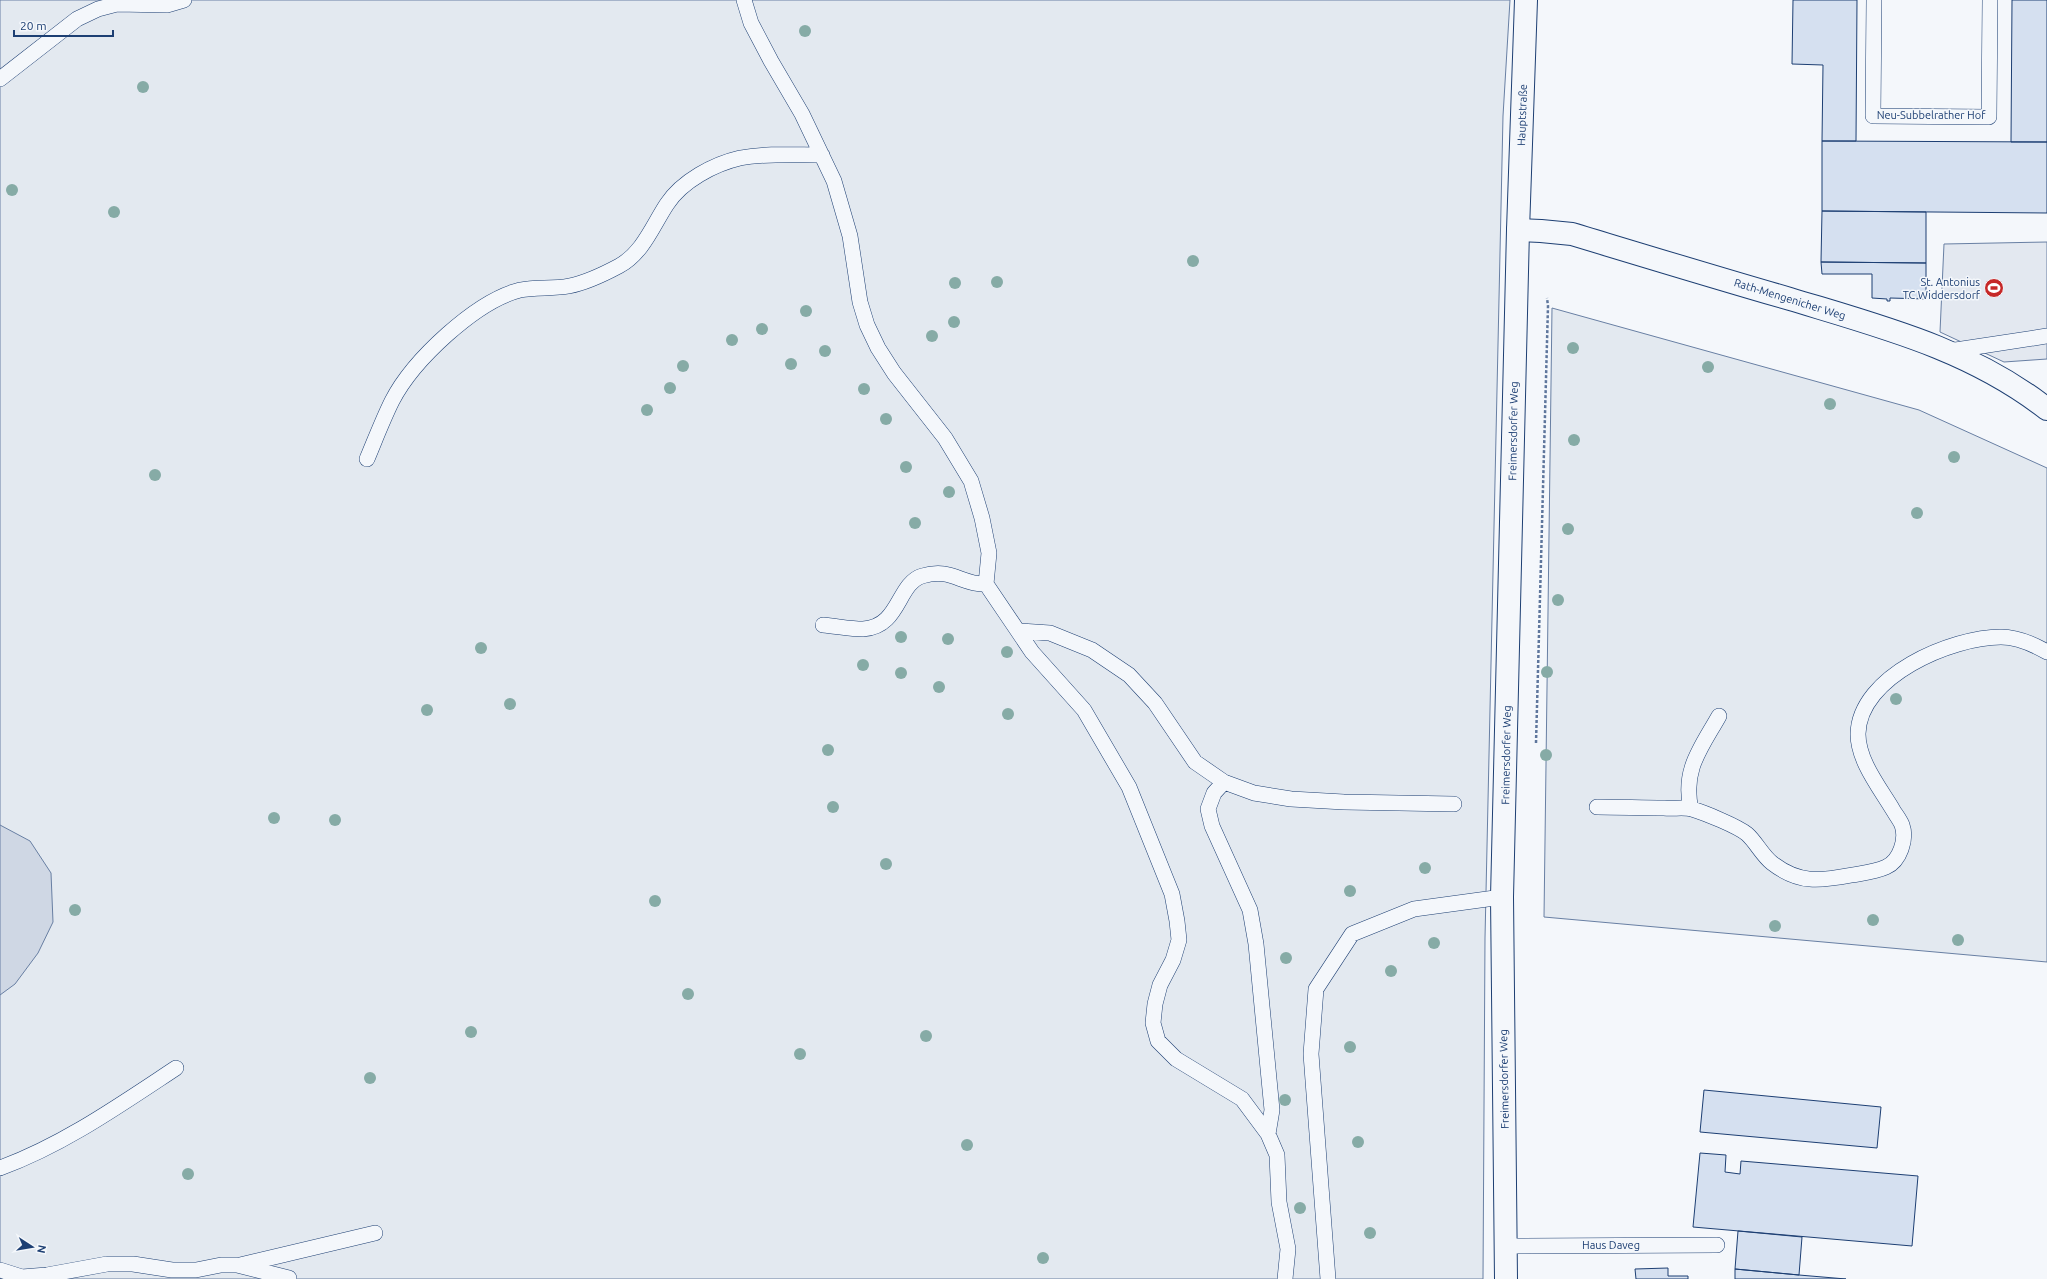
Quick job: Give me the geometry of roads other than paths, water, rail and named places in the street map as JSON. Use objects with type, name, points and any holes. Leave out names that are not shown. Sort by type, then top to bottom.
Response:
[{"type":"street","name":"Hauptstraße","points":[[1518,230],[1526,0]]},
{"type":"street","name":"Rath-Mengenicher Weg","points":[[1518,230],[1540,230],[1572,234],[1870,323],[1949,351],[1975,362],[2021,388],[2047,409]]},
{"type":"street","name":"Freimersdorfer Weg","points":[[1506,1279],[1502,897],[1518,230]]},
{"type":"lane","points":[[0,79],[77,19],[98,9],[117,4],[167,5],[184,0]]},
{"type":"lane","points":[[744,0],[751,23],[802,114],[834,181],[850,236],[860,302],[867,325],[878,348],[894,373],[941,432],[971,481],[982,518],[988,553],[986,584],[1001,607],[1020,631],[1032,652],[1084,710],[1129,787],[1172,894],[1179,940],[1173,960],[1160,985],[1155,1004],[1154,1024],[1158,1041],[1176,1059],[1242,1099],[1268,1134],[1277,1155],[1279,1202],[1288,1249],[1285,1279]]},
{"type":"lane","name":"Neu-Subbelrather Hof","points":[[1874,0],[1873,116],[1989,117],[1990,0]]},
{"type":"lane","points":[[367,459],[392,400],[410,372],[477,310],[520,290],[569,286],[621,265],[637,251],[655,226],[667,203],[682,187],[721,165],[741,158],[822,154]]},
{"type":"lane","points":[[1949,351],[2047,336]]},
{"type":"lane","points":[[823,625],[864,629],[877,624],[889,617],[910,583],[920,576],[934,573],[950,574],[976,584],[986,584]]},
{"type":"lane","points":[[1020,631],[1050,633],[1092,650],[1129,675],[1156,703],[1194,762],[1224,782],[1254,793],[1291,799],[1344,802],[1454,804]]},
{"type":"lane","points":[[1597,806],[1692,809],[1733,826],[1747,834],[1772,863],[1785,871],[1804,879],[1821,881],[1875,871],[1888,866],[1899,854],[1904,840],[1902,825],[1865,760],[1858,734],[1863,711],[1873,695],[1891,678],[1918,661],[1944,647],[1977,638],[2002,636],[2026,641],[2047,652]]},
{"type":"lane","points":[[1692,809],[1688,796],[1688,776],[1698,754],[1719,716]]},
{"type":"lane","points":[[1224,782],[1214,793],[1208,809],[1212,826],[1250,910],[1256,944],[1272,1110],[1268,1134]]},
{"type":"lane","points":[[1328,1279],[1311,1054],[1316,990],[1352,934],[1414,909],[1502,897]]},
{"type":"lane","points":[[0,1168],[50,1146],[112,1110],[176,1068]]},
{"type":"lane","points":[[0,1270],[22,1277],[47,1276],[107,1264],[133,1264],[172,1270],[196,1270],[221,1265],[237,1265],[375,1233]]},
{"type":"lane","name":"Haus Daveg","points":[[1506,1246],[1717,1245]]},
{"type":"lane","points":[[237,1265],[289,1278]]},
{"type":"place","name":"St. Antonius TC Widdersdorf","points":[[1994,288]]}]
